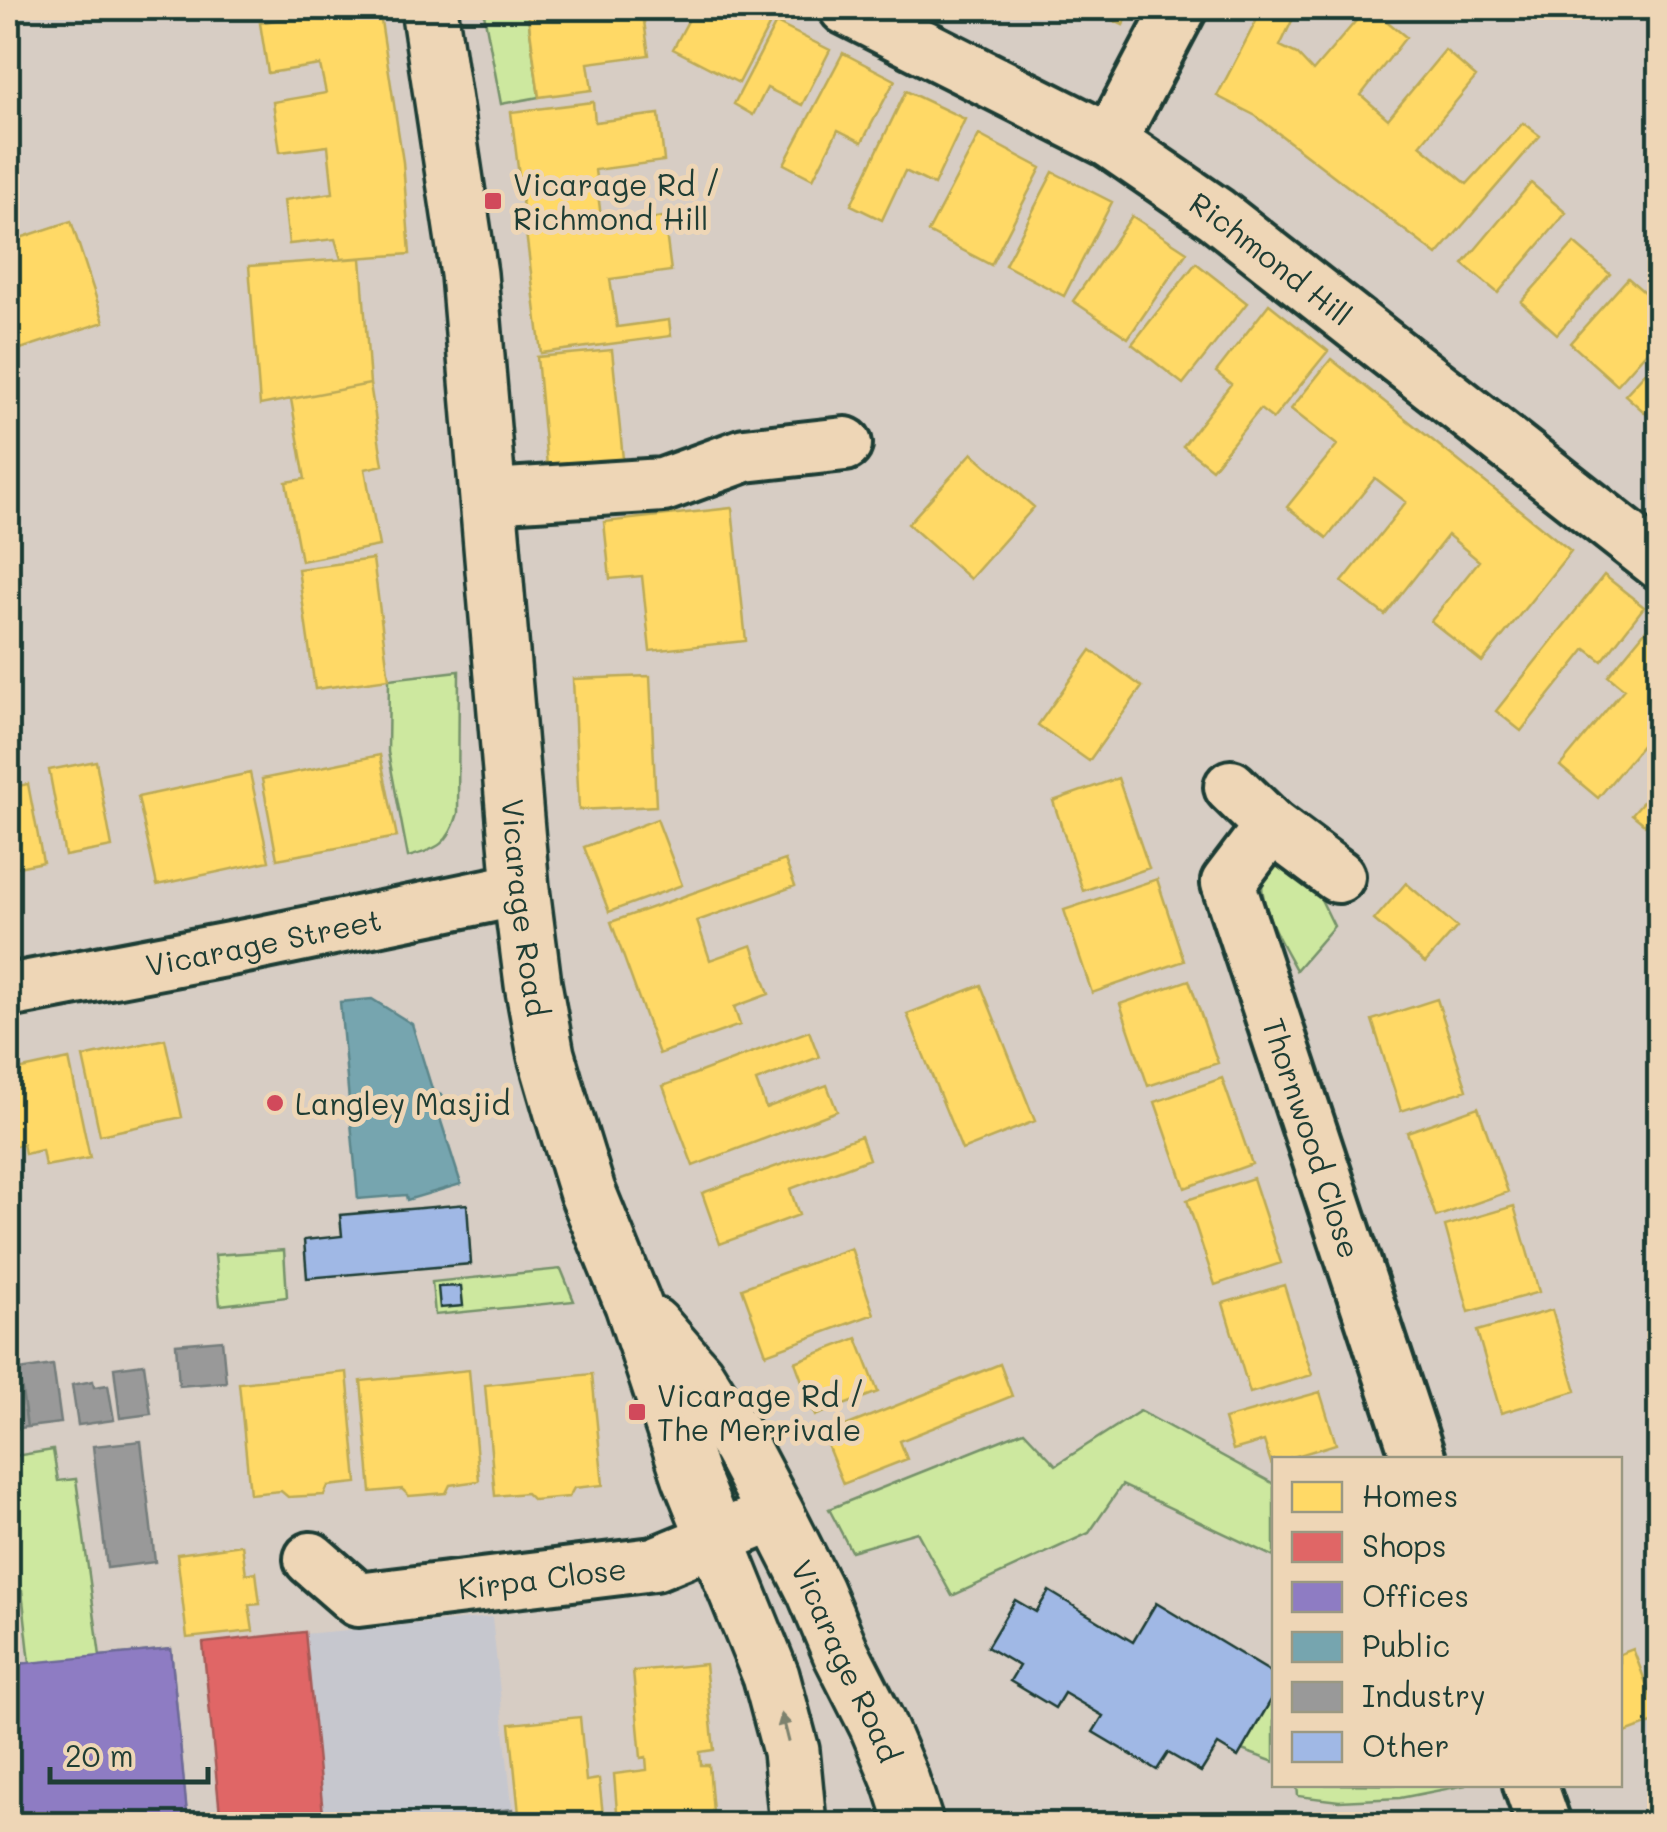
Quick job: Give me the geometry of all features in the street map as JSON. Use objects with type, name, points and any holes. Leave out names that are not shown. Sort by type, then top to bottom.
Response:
[{"type":"main road","name":"Vicarage Road","points":[[429,8],[469,274],[521,889],[546,1055],[586,1192],[633,1304],[691,1478],[772,1676],[791,1751],[798,1824]]},
{"type":"main road","name":"Vicarage Road","points":[[633,1304],[696,1376],[740,1446],[815,1591],[841,1654],[877,1724],[915,1824]]},
{"type":"street","name":"Richmond Hill","points":[[846,8],[1110,142],[1216,214],[1660,563]]},
{"type":"street","points":[[1110,142],[1180,8]]},
{"type":"street","points":[[489,496],[663,485],[745,455],[846,444]]},
{"type":"street","points":[[1231,787],[1272,826],[1338,876]]},
{"type":"street","name":"Thornwood Close","points":[[1272,826],[1228,883],[1418,1457]]},
{"type":"street","name":"Vicarage Street","points":[[8,992],[521,889]]},
{"type":"street","name":"Kirpa Close","points":[[311,1559],[358,1600],[654,1564],[776,1514]]},
{"type":"street","points":[[1531,1787],[1544,1824]]},
{"type":"shaded area","points":[[492,1617],[514,1824],[221,1824],[203,1643]]},
{"type":"green space","points":[[483,8],[527,8],[539,97],[501,104]]},
{"type":"green space","points":[[459,671],[458,813],[441,844],[408,857],[388,752],[389,679]]},
{"type":"green space","points":[[1291,863],[1313,883],[1334,926],[1296,970],[1273,925],[1262,889],[1262,877],[1273,865]]},
{"type":"green space","points":[[284,1250],[287,1297],[220,1305],[215,1255]]},
{"type":"green space","points":[[561,1269],[574,1301],[435,1315],[432,1282]]},
{"type":"green space","points":[[1140,1411],[1272,1483],[1272,1556],[1122,1485],[1089,1533],[952,1596],[917,1532],[851,1551],[829,1509],[1024,1431],[1056,1465]]},
{"type":"green space","points":[[53,1450],[58,1481],[76,1479],[100,1656],[171,1649],[187,1818],[121,1824],[8,1824],[8,1647],[9,1664],[30,1663],[22,1591],[8,1592],[8,1457]]},
{"type":"green space","points":[[1272,1698],[1272,1761],[1242,1750]]},
{"type":"green space","points":[[1297,1787],[1456,1787],[1400,1798],[1339,1801],[1298,1796]]},
{"type":"building: Homes","points":[[315,8],[379,8],[403,162],[410,254],[341,259],[335,239],[289,244],[284,200],[333,193],[328,146],[280,152],[273,102],[326,93],[320,65],[268,73],[260,23],[316,12]]},
{"type":"building: Homes","points":[[527,8],[642,8],[649,55],[588,63],[592,90],[539,97]]},
{"type":"building: Homes","points":[[695,8],[757,8],[774,16],[739,83],[673,49]]},
{"type":"building: Homes","points":[[1087,8],[1131,8],[1123,25]]},
{"type":"building: Homes","points":[[1263,8],[1298,8],[1280,46],[1297,54],[1313,71],[1367,8],[1406,37],[1361,95],[1388,119],[1445,50],[1476,77],[1420,145],[1467,184],[1523,123],[1540,136],[1437,255],[1256,116],[1217,96]]},
{"type":"building: Homes","points":[[776,23],[830,50],[802,105],[767,88],[753,115],[734,104]]},
{"type":"building: Homes","points":[[843,53],[895,80],[862,142],[838,130],[813,179],[784,164]]},
{"type":"building: Homes","points":[[906,91],[965,119],[934,185],[905,171],[882,220],[851,205]]},
{"type":"building: Homes","points":[[593,102],[595,122],[659,114],[664,161],[595,170],[602,225],[664,217],[671,271],[610,279],[617,327],[669,320],[671,336],[541,353],[511,112]]},
{"type":"building: Homes","points":[[979,135],[1041,168],[991,265],[928,232]]},
{"type":"building: Homes","points":[[1053,172],[1112,202],[1064,296],[1005,265]]},
{"type":"building: Homes","points":[[1531,183],[1566,213],[1498,293],[1463,264]]},
{"type":"building: Homes","points":[[1132,216],[1187,252],[1128,338],[1073,301]]},
{"type":"building: Homes","points":[[71,221],[104,322],[8,353],[8,242]]},
{"type":"building: Homes","points":[[1574,243],[1610,274],[1557,334],[1521,302]]},
{"type":"building: Homes","points":[[361,258],[370,384],[260,405],[249,266]]},
{"type":"building: Homes","points":[[1196,263],[1247,303],[1183,384],[1132,344]]},
{"type":"building: Homes","points":[[1628,278],[1660,306],[1660,337],[1617,385],[1570,343]]},
{"type":"building: Homes","points":[[1269,304],[1328,351],[1273,419],[1260,409],[1212,469],[1183,446],[1231,384],[1216,372]]},
{"type":"building: Homes","points":[[612,350],[623,459],[547,466],[537,357]]},
{"type":"building: Homes","points":[[1660,357],[1660,426],[1625,395]]},
{"type":"building: Homes","points":[[1331,359],[1571,551],[1482,662],[1431,621],[1479,561],[1448,535],[1385,615],[1342,582],[1406,502],[1375,478],[1327,538],[1287,507],[1337,445],[1291,409]]},
{"type":"building: Homes","points":[[370,384],[383,465],[365,469],[379,546],[301,561],[286,482],[305,479],[291,399]]},
{"type":"building: Homes","points":[[972,453],[1034,507],[970,579],[908,524]]},
{"type":"building: Homes","points":[[732,508],[746,641],[650,651],[642,576],[610,579],[604,522]]},
{"type":"building: Homes","points":[[373,559],[389,679],[315,689],[298,569]]},
{"type":"building: Homes","points":[[1604,575],[1644,607],[1602,661],[1586,649],[1521,731],[1496,711]]},
{"type":"building: Homes","points":[[1659,614],[1660,724],[1598,798],[1560,766],[1624,689],[1608,676]]},
{"type":"building: Homes","points":[[1091,650],[1142,687],[1089,761],[1038,725]]},
{"type":"building: Homes","points":[[650,676],[656,806],[579,810],[573,679]]},
{"type":"building: Homes","points":[[380,755],[397,837],[277,859],[262,779]]},
{"type":"building: Homes","points":[[96,761],[112,847],[65,856],[49,770]]},
{"type":"building: Homes","points":[[250,773],[269,861],[157,885],[138,797]]},
{"type":"building: Homes","points":[[1118,778],[1149,868],[1083,891],[1053,801]]},
{"type":"building: Homes","points":[[1660,782],[1660,837],[1632,814]]},
{"type":"building: Homes","points":[[28,784],[43,862],[8,869],[8,788]]},
{"type":"building: Homes","points":[[657,819],[682,885],[609,912],[584,847]]},
{"type":"building: Homes","points":[[785,860],[795,886],[697,921],[710,960],[752,945],[769,994],[734,1007],[740,1025],[659,1054],[611,922]]},
{"type":"building: Homes","points":[[1157,879],[1184,961],[1092,993],[1064,910]]},
{"type":"building: Homes","points":[[1406,883],[1457,927],[1425,963],[1374,920]]},
{"type":"building: Homes","points":[[1189,980],[1218,1063],[1148,1086],[1120,1004]]},
{"type":"building: Homes","points":[[981,985],[1035,1121],[962,1150],[907,1014]]},
{"type":"building: Homes","points":[[1437,999],[1467,1090],[1401,1111],[1372,1020]]},
{"type":"building: Homes","points":[[809,1031],[819,1057],[756,1081],[766,1108],[827,1085],[837,1111],[693,1166],[663,1086]]},
{"type":"building: Homes","points":[[165,1039],[182,1117],[100,1135],[83,1057]]},
{"type":"building: Homes","points":[[69,1059],[90,1158],[45,1166],[42,1150],[25,1154],[23,1144],[8,1148],[8,1072]]},
{"type":"building: Homes","points":[[1222,1078],[1252,1164],[1185,1188],[1155,1102]]},
{"type":"building: Homes","points":[[1478,1107],[1508,1192],[1436,1217],[1407,1132]]},
{"type":"building: Homes","points":[[861,1136],[869,1159],[790,1189],[799,1215],[720,1244],[702,1193]]},
{"type":"building: Homes","points":[[1253,1178],[1281,1263],[1215,1285],[1187,1200]]},
{"type":"building: Homes","points":[[1514,1206],[1539,1292],[1469,1312],[1445,1226]]},
{"type":"building: Homes","points":[[851,1248],[874,1314],[766,1354],[742,1288]]},
{"type":"building: Homes","points":[[1284,1285],[1312,1375],[1250,1393],[1223,1303]]},
{"type":"building: Homes","points":[[1552,1310],[1576,1391],[1501,1413],[1477,1331]]},
{"type":"building: Homes","points":[[857,1338],[878,1392],[815,1416],[795,1362]]},
{"type":"building: Homes","points":[[1000,1364],[1012,1396],[900,1441],[907,1459],[843,1484],[823,1435]]},
{"type":"building: Homes","points":[[469,1370],[479,1481],[450,1485],[446,1493],[409,1496],[402,1489],[371,1492],[361,1381]]},
{"type":"building: Homes","points":[[347,1372],[357,1483],[328,1486],[324,1495],[288,1497],[281,1491],[250,1494],[239,1383]]},
{"type":"building: Homes","points":[[592,1374],[603,1485],[574,1488],[569,1497],[533,1500],[526,1493],[495,1496],[485,1385]]},
{"type":"building: Homes","points":[[1320,1392],[1336,1444],[1293,1457],[1272,1457],[1271,1463],[1264,1441],[1233,1450],[1224,1419]]},
{"type":"building: Homes","points":[[242,1545],[246,1574],[256,1572],[260,1604],[249,1605],[253,1631],[187,1638],[177,1554]]},
{"type":"building: Homes","points":[[1633,1649],[1660,1720],[1622,1734],[1622,1653]]},
{"type":"building: Homes","points":[[705,1664],[714,1750],[700,1752],[701,1765],[709,1765],[714,1824],[618,1824],[614,1774],[647,1770],[646,1757],[641,1758],[633,1671]]},
{"type":"building: Homes","points":[[580,1717],[586,1781],[599,1779],[604,1824],[520,1824],[510,1724]]},
{"type":"building: Shops","points":[[305,1632],[324,1824],[221,1824],[203,1643]]},
{"type":"building: Offices","points":[[8,1647],[9,1665],[171,1649],[188,1824],[8,1824]]},
{"type":"building: Public","points":[[372,999],[412,1024],[433,1092],[441,1095],[444,1105],[438,1112],[461,1184],[407,1200],[406,1195],[358,1199],[340,1002]]},
{"type":"building: Industry","points":[[222,1340],[226,1382],[179,1386],[176,1344]]},
{"type":"building: Industry","points":[[144,1364],[151,1414],[120,1418],[114,1368]]},
{"type":"building: Industry","points":[[53,1365],[61,1423],[27,1427],[19,1370]]},
{"type":"building: Industry","points":[[19,1370],[27,1427],[8,1430],[8,1372]]},
{"type":"building: Industry","points":[[93,1381],[94,1387],[108,1385],[114,1420],[78,1425],[72,1385]]},
{"type":"building: Industry","points":[[141,1441],[155,1562],[107,1568],[93,1446]]},
{"type":"building: Industry","points":[[513,1809],[514,1824],[470,1824],[469,1813]]},
{"type":"building: Other","points":[[467,1204],[471,1264],[307,1278],[304,1240],[342,1236],[340,1215]]},
{"type":"building: Other","points":[[461,1286],[463,1306],[440,1308],[438,1287]]},
{"type":"building: Other","points":[[1049,1591],[1133,1642],[1156,1603],[1272,1673],[1272,1698],[1238,1757],[1218,1745],[1201,1772],[1168,1753],[1157,1770],[1093,1732],[1103,1716],[1064,1693],[1055,1708],[1010,1681],[1019,1666],[987,1647],[1015,1600],[1036,1612]]},
{"type":"place","name":"Vicarage Rd / Richmond Hill","points":[[493,201]]},
{"type":"place","name":"Langley Masjid","points":[[275,1103]]},
{"type":"place","name":"Vicarage Rd / The Merrivale","points":[[637,1412]]}]
